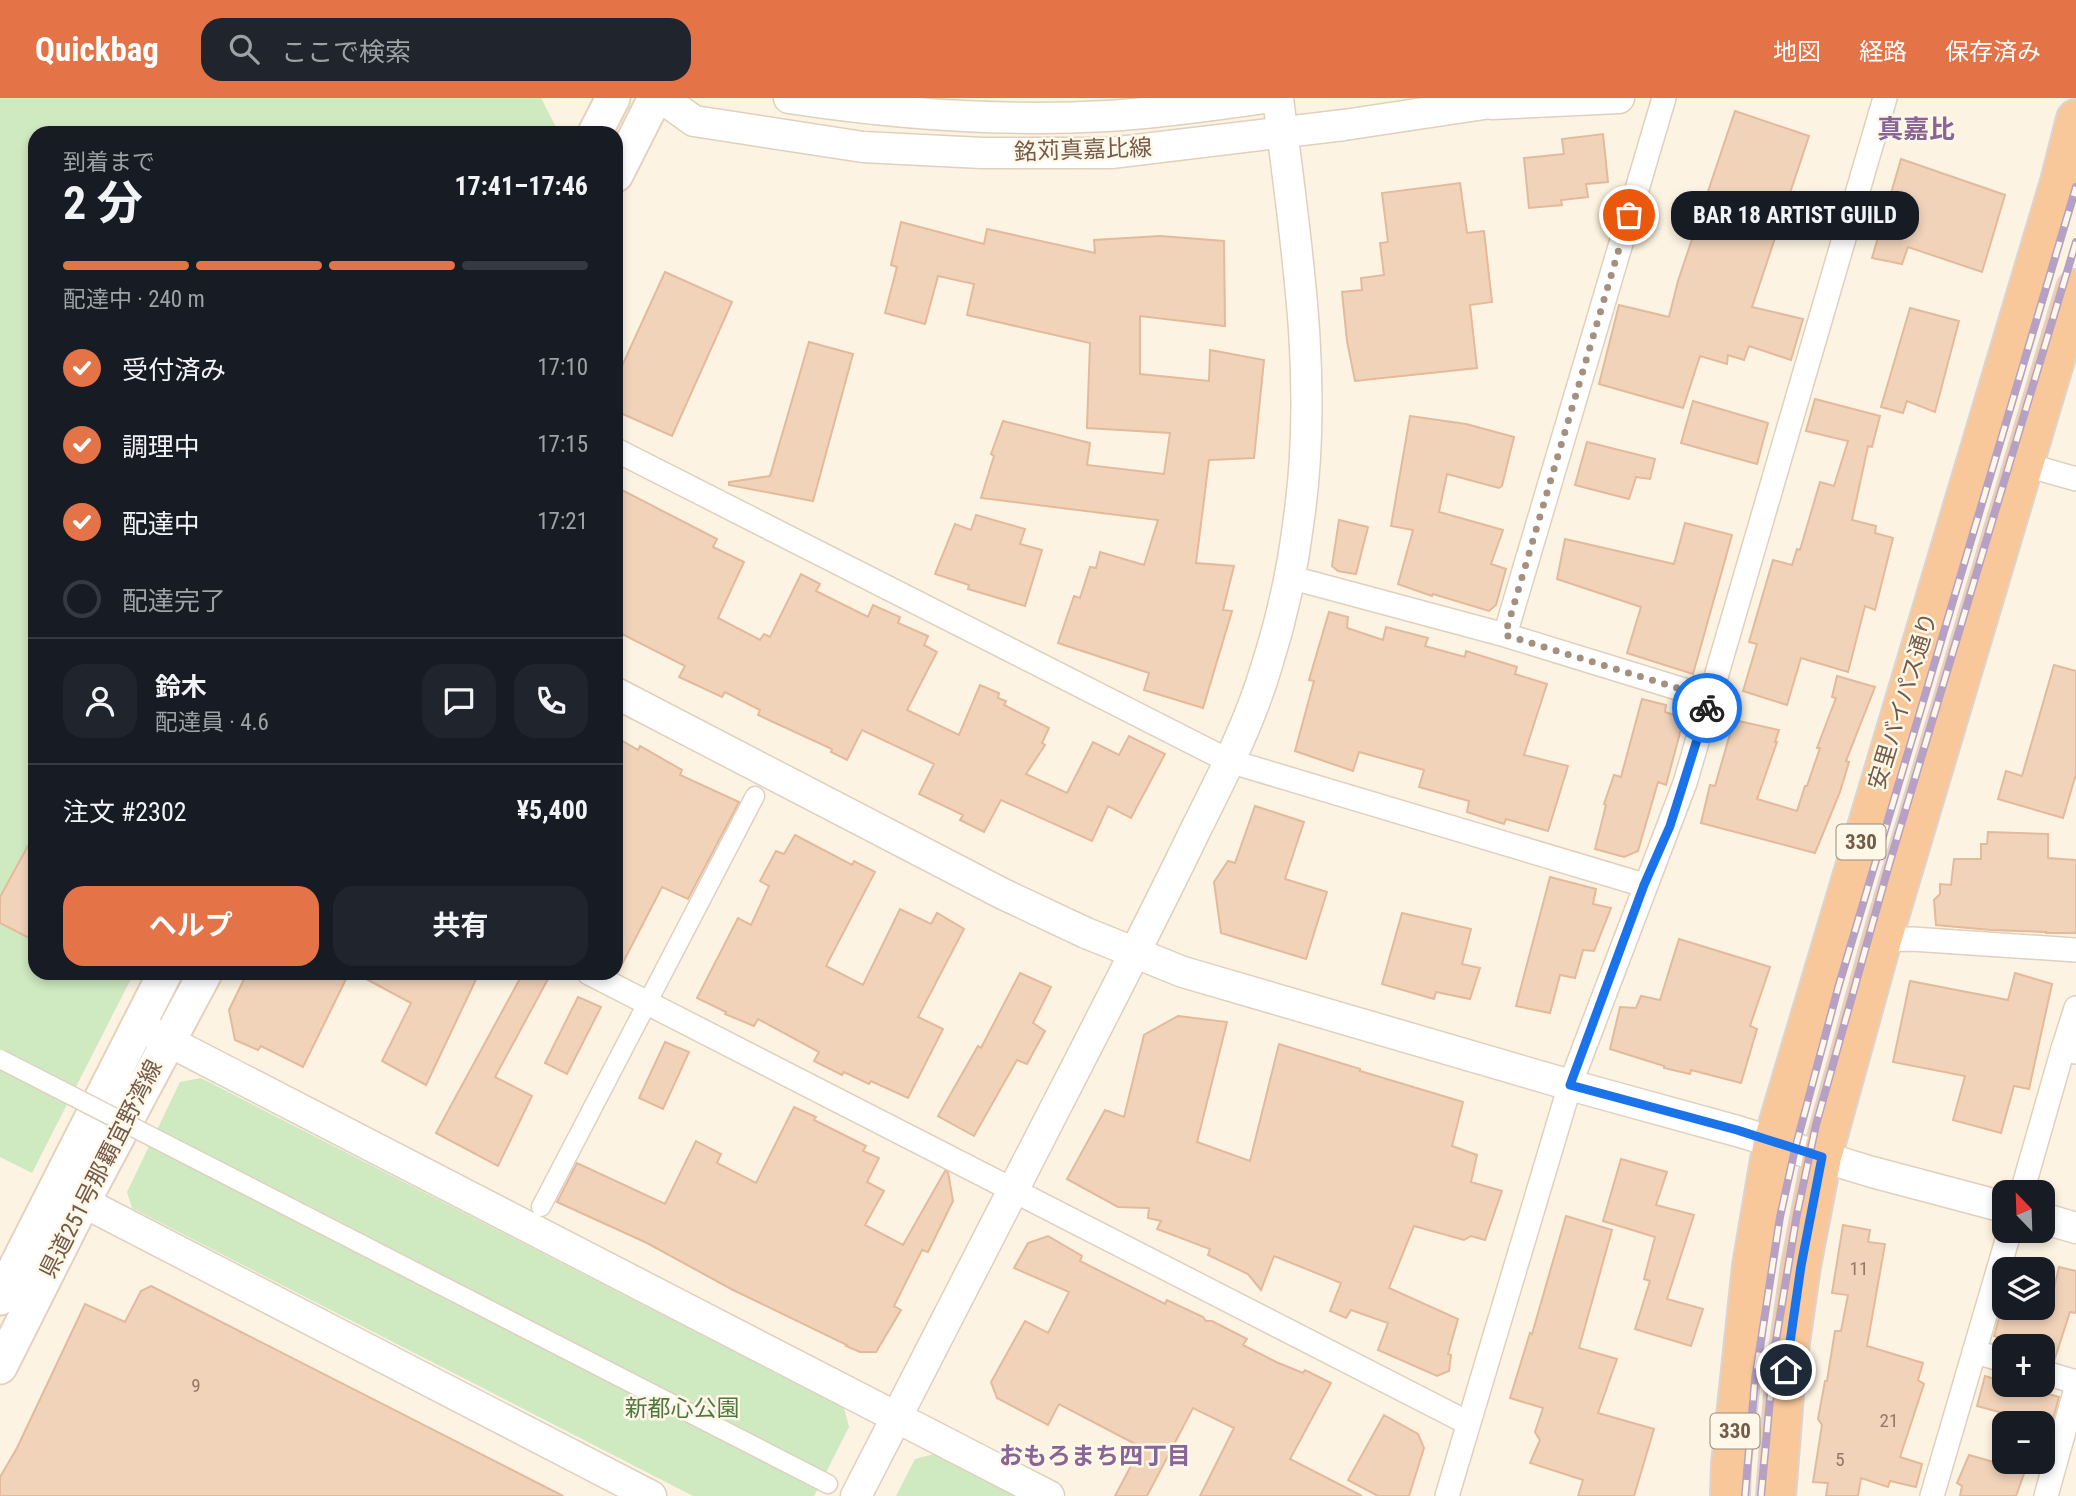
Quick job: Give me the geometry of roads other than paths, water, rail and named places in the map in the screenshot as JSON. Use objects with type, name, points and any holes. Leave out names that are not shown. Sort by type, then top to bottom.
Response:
[{"type":"highway","name":"安里バイパス通り","points":[[1730,1496],[1752,1266],[1773,1142],[2060,182],[2076,119]]},
{"type":"highway","name":"安里バイパス通り","points":[[1776,1496],[1786,1370],[1801,1266],[1822,1157],[1882,940],[2076,289]]},
{"type":"main road","points":[[599,126],[613,98]]},
{"type":"main road","points":[[623,161],[655,98]]},
{"type":"main road","name":"県道251号那覇宜野湾線","points":[[0,1367],[137,1026],[161,980]]},
{"type":"main road","name":"県道251号那覇宜野湾線","points":[[0,1298],[70,1195],[167,1042],[201,980]]},
{"type":"street","name":"銘苅真嘉比線","points":[[662,98],[694,121],[863,147],[982,153],[1111,153],[1282,134],[1497,101],[1619,98]]},
{"type":"street","name":"銘苅真嘉比線","points":[[789,98],[871,110],[996,118],[1107,116],[1265,98]]},
{"type":"street","points":[[856,1496],[1135,953],[1229,761],[1267,666],[1289,577],[1299,518],[1306,450],[1308,386],[1305,323],[1278,98]]},
{"type":"street","points":[[1505,635],[1664,98]]},
{"type":"street","points":[[1447,1496],[1570,1085],[1685,783],[1885,98]]},
{"type":"street","points":[[623,454],[1229,761],[1644,885]]},
{"type":"street","points":[[2023,464],[2076,479]]},
{"type":"street","points":[[1289,577],[1505,635],[1710,698]]},
{"type":"street","points":[[623,697],[1003,894],[1135,953],[1201,978],[1992,1204]]},
{"type":"street","points":[[541,1207],[755,796]]},
{"type":"street","points":[[1882,940],[1912,939],[2076,950]]},
{"type":"street","points":[[602,980],[1468,1423]]},
{"type":"street","points":[[2026,1180],[2069,1051],[2076,1008]]},
{"type":"street","points":[[137,1026],[1049,1496]]},
{"type":"street","points":[[0,1059],[828,1483]]},
{"type":"street","points":[[70,1195],[651,1496]]},
{"type":"street","points":[[2055,1222],[2076,1228]]},
{"type":"street","points":[[1931,1496],[2006,1243]]},
{"type":"street","points":[[1974,1352],[1992,1357]]},
{"type":"street","points":[[2055,1376],[2076,1382]]},
{"type":"street","points":[[2046,1496],[2076,1388]]},
{"type":"railway","points":[[1745,1496],[1755,1379],[1780,1217],[1795,1149],[1838,988],[2076,187]]},
{"type":"railway","points":[[1761,1496],[1775,1346],[1797,1214],[1816,1125],[1889,865],[2076,242]]},
{"type":"place","name":"BAR 18 ARTIST GUILD","points":[[1629,215]]},
{"type":"district","name":"真嘉比","points":[[1916,129]]},
{"type":"district","name":"おもろまち四丁目","points":[[1095,1456]]},
{"type":"park label","name":"新都心公園","points":[[682,1408]]}]
